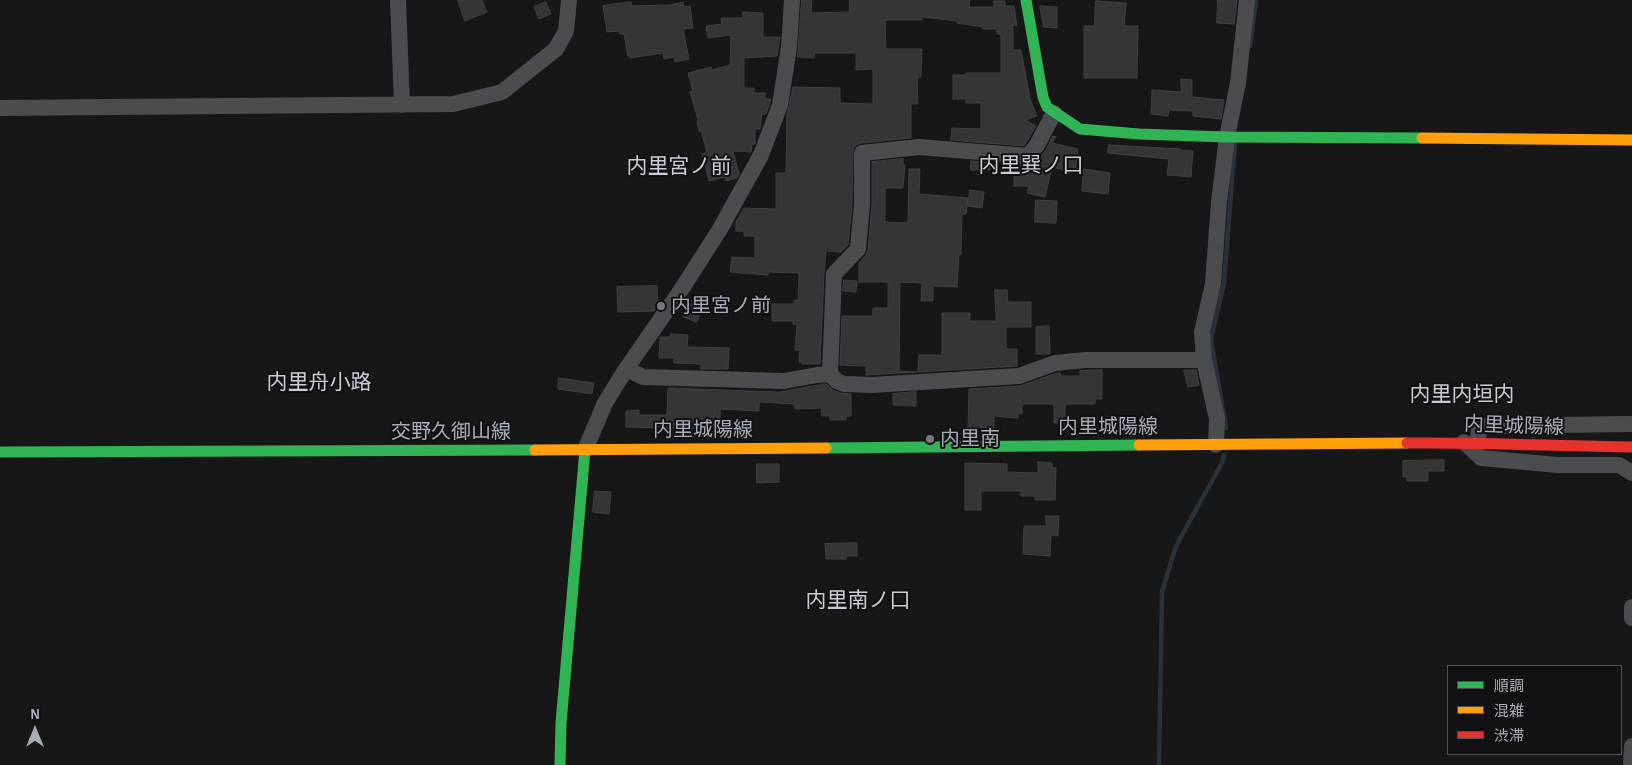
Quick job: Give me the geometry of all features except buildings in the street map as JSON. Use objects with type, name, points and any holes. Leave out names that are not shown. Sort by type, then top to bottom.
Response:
[{"type":"main road","points":[[1026,0],[1043,97],[1047,107],[1080,129],[1139,134],[1227,137],[1632,140]]},
{"type":"main road","name":"内里城陽線","points":[[585,450],[1471,442],[1543,446],[1632,447]]},
{"type":"main road","points":[[560,765],[561,723],[585,450]]},
{"type":"main road","name":"交野久御山線","points":[[0,452],[585,450]]},
{"type":"street","points":[[398,0],[402,105]]},
{"type":"street","points":[[0,108],[453,104],[502,92],[556,49],[566,31],[569,0]]},
{"type":"street","points":[[585,450],[605,403],[720,228],[761,155],[780,105],[789,46],[792,0]]},
{"type":"street","points":[[1216,444],[1217,419],[1204,360],[1202,332],[1213,284],[1219,202],[1227,137],[1238,83],[1247,0]]},
{"type":"street","points":[[1054,113],[1037,145],[1028,156],[919,148],[862,153],[862,204],[858,249],[834,274],[830,374],[837,381],[844,384],[872,385],[1019,376],[1055,364],[1085,360],[1204,360]]},
{"type":"street","points":[[626,369],[643,377],[784,382],[830,374]]},
{"type":"street","points":[[1632,424],[1479,426],[1471,442],[1481,458],[1558,465],[1619,465],[1632,473]]},
{"type":"street","points":[[1632,607],[1632,618]]},
{"type":"street","points":[[1631,765],[1632,746]]},
{"type":"waterway","points":[[1250,46],[1256,0]]},
{"type":"waterway","points":[[1226,428],[1211,339],[1224,283],[1235,142]]},
{"type":"waterway","points":[[1159,765],[1162,592],[1176,546],[1222,463],[1224,455]]},
{"type":"traffic: fast","points":[[1026,0],[1043,97],[1047,107],[1080,129],[1139,134],[1227,137],[1422,138]]},
{"type":"traffic: fast","points":[[826,448],[1139,445]]},
{"type":"traffic: fast","points":[[0,452],[535,450]]},
{"type":"traffic: fast","points":[[560,765],[561,723],[585,450]]},
{"type":"traffic: slow","points":[[1422,138],[1632,140]]},
{"type":"traffic: slow","points":[[1139,445],[1407,443]]},
{"type":"traffic: slow","points":[[535,450],[826,448]]},
{"type":"traffic: jam","points":[[1407,443],[1632,447]]},
{"type":"place","name":"内里宮ノ前","points":[[661,306]]},
{"type":"place","name":"内里南","points":[[930,439]]},
{"type":"district","name":"内里巽ノ口","points":[[1031,166]]},
{"type":"district","name":"内里宮ノ前","points":[[679,167]]},
{"type":"district","name":"内里舟小路","points":[[319,383]]},
{"type":"district","name":"内里内垣内","points":[[1462,395]]},
{"type":"district","name":"内里南ノ口","points":[[858,601]]}]
